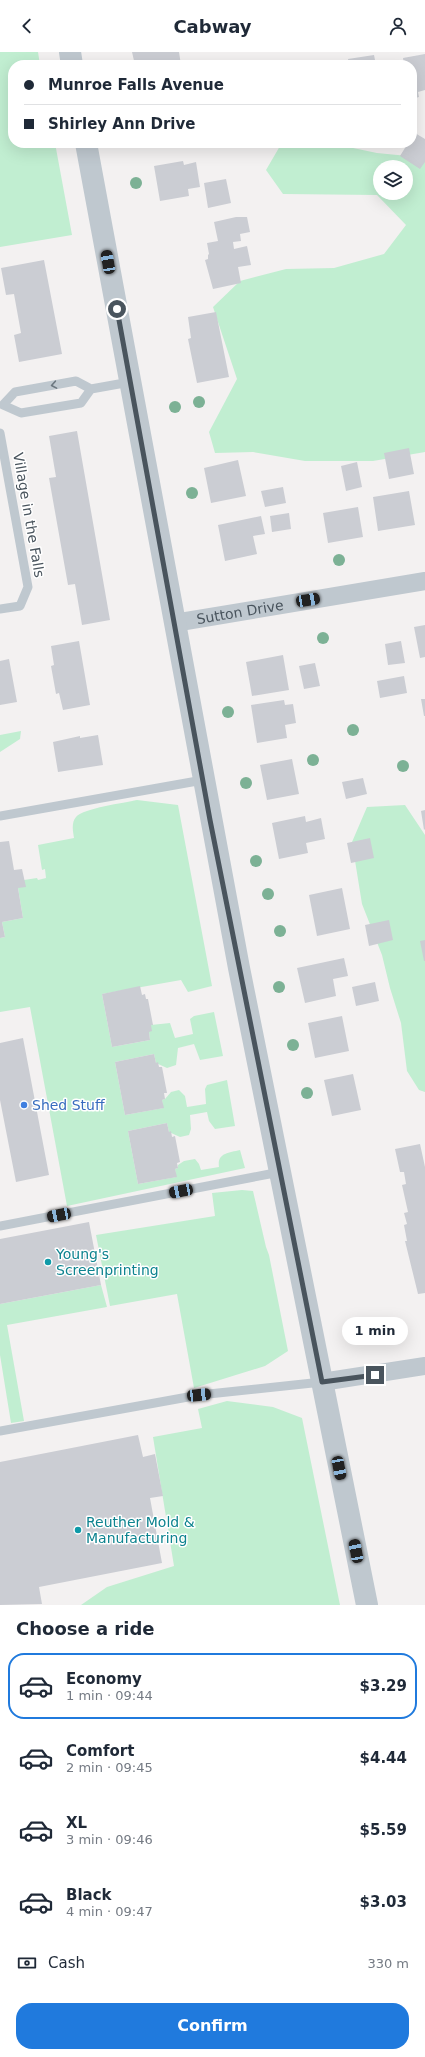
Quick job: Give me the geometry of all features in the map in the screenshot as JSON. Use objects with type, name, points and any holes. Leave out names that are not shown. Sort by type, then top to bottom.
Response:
[{"type":"street","points":[[87,148],[203,780],[280,1172],[368,1605]]},
{"type":"street","name":"Sutton Drive","points":[[174,623],[425,581]]},
{"type":"street","points":[[322,1382],[425,1366]]},
{"type":"lane","points":[[91,389],[81,403],[21,413],[2,405],[15,392],[76,381],[91,389],[130,382]]},
{"type":"lane","name":"Village in the Falls","points":[[0,433],[28,586],[20,606],[0,609]]},
{"type":"lane","points":[[0,816],[203,780]]},
{"type":"lane","points":[[0,1226],[280,1172]]},
{"type":"lane","points":[[0,1431],[199,1395],[322,1382]]},
{"type":"green space","points":[[0,52],[38,52],[39,60],[8,60],[8,148],[56,148],[72,235],[0,247]]},
{"type":"green space","points":[[279,148],[353,148],[377,153],[408,156],[425,161],[425,452],[373,461],[305,461],[253,452],[215,453],[209,432],[237,379],[213,307],[240,281],[286,269],[334,268],[384,254],[406,225],[382,200],[413,200],[413,160],[373,160],[373,195],[283,194],[266,170]]},
{"type":"green space","points":[[21,731],[20,739],[0,752],[0,735]]},
{"type":"green space","points":[[137,800],[178,805],[212,986],[188,992],[181,980],[102,994],[112,1047],[150,1040],[149,1032],[151,1025],[170,1023],[175,1038],[193,1034],[190,1019],[194,1016],[214,1012],[223,1056],[200,1060],[194,1044],[178,1048],[176,1065],[167,1068],[156,1063],[154,1054],[115,1062],[125,1115],[163,1108],[162,1100],[165,1099],[171,1092],[179,1090],[185,1096],[187,1107],[206,1104],[205,1089],[207,1085],[227,1080],[235,1126],[215,1129],[209,1121],[207,1112],[190,1115],[191,1129],[189,1135],[180,1137],[169,1132],[167,1123],[128,1131],[138,1184],[176,1177],[175,1169],[178,1168],[178,1165],[184,1161],[195,1159],[201,1170],[219,1167],[220,1159],[224,1154],[240,1150],[245,1168],[67,1206],[30,1007],[0,1012],[0,938],[5,937],[2,922],[23,918],[18,888],[24,880],[37,878],[38,880],[46,878],[45,869],[42,870],[38,845],[74,838],[73,822],[80,814],[95,808]]},
{"type":"green space","points":[[405,805],[425,835],[425,1092],[419,1090],[407,1071],[401,1023],[382,955],[362,904],[352,842],[367,807]]},
{"type":"green space","points":[[242,1190],[253,1191],[269,1255],[288,1351],[265,1366],[194,1388],[177,1294],[110,1306],[96,1235],[215,1216],[212,1193]]},
{"type":"green space","points":[[101,1285],[107,1307],[7,1325],[24,1421],[11,1423],[0,1355],[0,1304]]},
{"type":"green space","points":[[227,1401],[273,1407],[302,1418],[340,1605],[81,1605],[107,1587],[174,1566],[153,1437],[202,1428],[198,1409]]},
{"type":"building","points":[[132,52],[179,52],[180,60],[134,60]]},
{"type":"building","points":[[425,54],[425,90],[418,92],[419,97],[417,98],[417,60],[403,60],[403,58]]},
{"type":"building","points":[[374,55],[375,60],[348,60]]},
{"type":"building","points":[[417,134],[425,139],[425,162],[420,169],[413,164],[413,160],[406,160],[400,156],[405,148],[417,148]]},
{"type":"building","points":[[183,161],[184,165],[196,162],[200,187],[188,189],[189,196],[160,201],[154,166]]},
{"type":"building","points":[[226,179],[231,203],[208,208],[204,183]]},
{"type":"building","points":[[236,217],[247,217],[250,232],[240,234],[241,241],[233,242],[234,249],[247,246],[251,265],[238,267],[241,283],[213,289],[205,260],[208,259],[209,254],[207,243],[218,241],[214,222]]},
{"type":"building","points":[[44,260],[62,354],[19,362],[14,335],[21,333],[14,294],[6,295],[1,268]]},
{"type":"building","points":[[216,312],[229,377],[197,383],[188,339],[191,338],[188,317]]},
{"type":"building","points":[[77,431],[110,620],[82,625],[75,584],[68,585],[49,478],[56,477],[49,436]]},
{"type":"building","points":[[409,448],[414,474],[389,479],[384,453]]},
{"type":"building","points":[[238,460],[246,496],[211,503],[204,468]]},
{"type":"building","points":[[357,462],[362,487],[346,491],[341,466]]},
{"type":"building","points":[[283,487],[286,503],[265,507],[261,491]]},
{"type":"building","points":[[409,491],[415,525],[378,531],[373,497]]},
{"type":"building","points":[[358,507],[363,537],[328,543],[323,513]]},
{"type":"building","points":[[289,513],[291,529],[272,532],[270,516]]},
{"type":"building","points":[[261,516],[265,534],[253,536],[257,554],[225,561],[218,525]]},
{"type":"building","points":[[425,625],[425,657],[420,658],[414,627]]},
{"type":"building","points":[[79,641],[90,705],[63,710],[59,693],[56,694],[51,666],[54,665],[51,646]]},
{"type":"building","points":[[401,641],[405,663],[388,665],[385,644]]},
{"type":"building","points":[[283,655],[289,690],[252,696],[246,662]]},
{"type":"building","points":[[9,659],[17,702],[0,705],[0,661]]},
{"type":"building","points":[[315,663],[320,686],[304,689],[299,666]]},
{"type":"building","points":[[404,676],[407,693],[380,698],[377,681]]},
{"type":"building","points":[[421,699],[425,699],[425,716],[424,716]]},
{"type":"building","points":[[284,700],[285,705],[293,704],[296,723],[285,725],[287,738],[257,743],[251,705]]},
{"type":"building","points":[[98,735],[103,765],[58,772],[53,742],[80,736],[80,738]]},
{"type":"building","points":[[292,759],[299,794],[267,800],[260,765]]},
{"type":"building","points":[[363,778],[367,794],[346,799],[342,782]]},
{"type":"building","points":[[425,810],[425,829],[424,830],[421,811]]},
{"type":"building","points":[[305,816],[306,822],[321,818],[325,839],[306,843],[308,853],[279,859],[272,823]]},
{"type":"building","points":[[370,838],[374,858],[351,863],[347,843]]},
{"type":"building","points":[[9,841],[14,870],[22,869],[26,887],[18,888],[23,918],[2,922],[5,937],[0,938],[0,842]]},
{"type":"building","points":[[342,888],[350,929],[317,936],[309,895]]},
{"type":"building","points":[[389,920],[393,940],[369,946],[365,925]]},
{"type":"building","points":[[425,940],[425,961],[424,961],[420,941]]},
{"type":"building","points":[[344,958],[348,976],[333,979],[336,996],[305,1003],[297,968]]},
{"type":"building","points":[[375,982],[379,1001],[356,1006],[352,987]]},
{"type":"building","points":[[140,986],[142,995],[145,994],[146,999],[148,999],[153,1025],[151,1025],[152,1031],[149,1032],[150,1040],[112,1047],[102,994]]},
{"type":"building","points":[[342,1016],[349,1051],[315,1058],[308,1023]]},
{"type":"building","points":[[23,1038],[49,1175],[16,1182],[0,1100],[0,1043]]},
{"type":"building","points":[[154,1054],[156,1063],[158,1062],[159,1067],[162,1067],[167,1093],[164,1093],[165,1099],[162,1100],[164,1108],[125,1115],[115,1062]]},
{"type":"building","points":[[353,1074],[361,1110],[332,1116],[324,1080]]},
{"type":"building","points":[[167,1123],[172,1137],[175,1136],[180,1162],[177,1163],[178,1168],[175,1169],[177,1177],[138,1184],[128,1131]]},
{"type":"building","points":[[420,1144],[425,1167],[425,1293],[418,1294],[405,1241],[407,1241],[404,1225],[407,1224],[404,1213],[408,1212],[402,1185],[406,1184],[404,1172],[400,1172],[395,1149]]},
{"type":"building","name":"Young's Screenprinting","points":[[89,1222],[101,1285],[0,1304],[0,1239]]},
{"type":"building","name":"Reuther Mold & Manufacturing","points":[[138,1435],[143,1457],[155,1454],[163,1496],[150,1498],[162,1563],[39,1587],[42,1604],[0,1605],[0,1462]]},
{"type":"place","name":"Shed Stuff","points":[[24,1105]]},
{"type":"place","name":"Young's Screenprinting","points":[[48,1262]]},
{"type":"place","name":"Reuther Mold & Manufacturing","points":[[78,1530]]},
{"type":"route","points":[[117,309],[210,820],[322,1382],[375,1375]]}]
